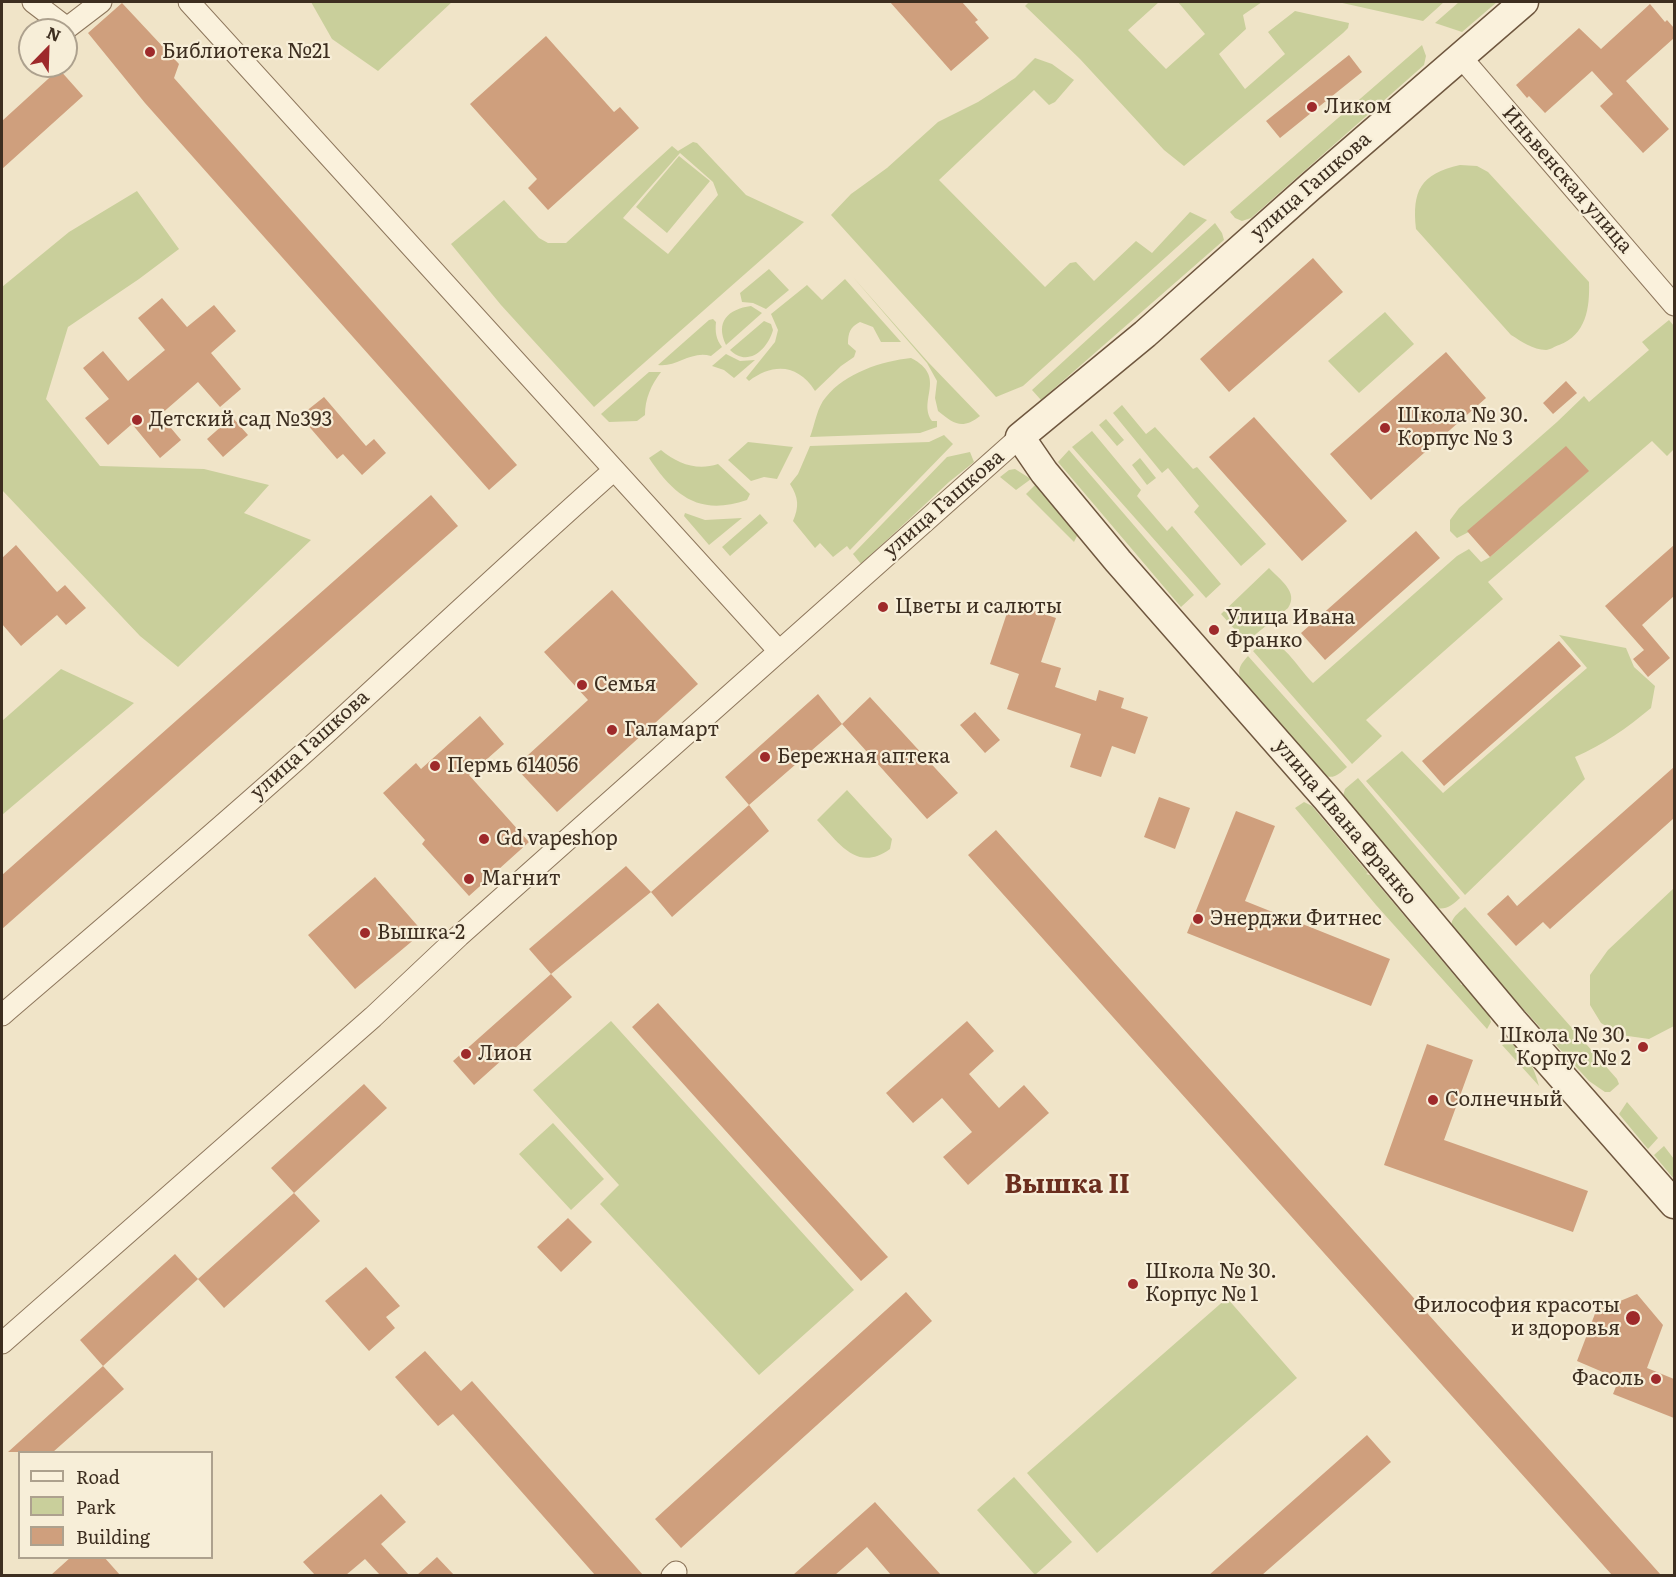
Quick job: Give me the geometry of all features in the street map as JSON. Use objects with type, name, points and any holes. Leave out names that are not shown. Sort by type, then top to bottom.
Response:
[{"type":"street","points":[[33,2],[68,28],[101,2]]},
{"type":"street","points":[[189,2],[779,651]]},
{"type":"street","name":"улица Гашкова","points":[[2,1343],[373,1017],[459,936],[1020,437],[1145,334],[1310,187],[1524,2]]},
{"type":"street","name":"Иньвенская улица","points":[[1460,56],[1674,305]]},
{"type":"street","name":"улица Ивана Франко","points":[[1020,437],[1044,472],[1118,561],[1327,799],[1513,1021],[1674,1204]]},
{"type":"street","name":"улица Гашкова","points":[[2,1015],[314,744],[614,470]]},
{"type":"green space","points":[[311,2],[452,2],[378,71],[332,39]]},
{"type":"green space","points":[[1029,2],[1159,2],[1128,30],[1166,69],[1205,34],[1178,2],[1262,2],[1243,15],[1246,29],[1219,54],[1245,89],[1285,54],[1268,32],[1295,11],[1349,23],[1343,33],[1184,166],[1164,150],[1080,59],[1025,6]]},
{"type":"green space","points":[[1338,2],[1444,2],[1423,21]]},
{"type":"green space","points":[[1459,2],[1497,2],[1462,32],[1435,23]]},
{"type":"green space","points":[[1422,45],[1426,56],[1424,65],[1251,218],[1242,221],[1235,218],[1230,212]]},
{"type":"green space","points":[[1035,58],[1052,64],[1074,80],[1055,102],[1049,105],[1034,90],[939,180],[1045,287],[1070,263],[1076,262],[1094,281],[1136,241],[1152,253],[1190,212],[1207,220],[1023,386],[996,397],[831,215],[851,194],[887,168],[938,122],[978,102],[1015,78]]},
{"type":"green space","points":[[693,142],[697,143],[746,195],[804,222],[594,407],[501,305],[451,244],[504,200],[539,238],[548,243],[566,243],[672,146],[678,151]],"holes":[[[680,153],[713,182],[718,195],[668,254],[623,218]]]},
{"type":"green space","points":[[679,156],[710,181],[667,233],[636,207]]},
{"type":"green space","points":[[1460,165],[1477,166],[1488,172],[1589,282],[1589,301],[1584,320],[1581,328],[1568,340],[1549,349],[1541,350],[1511,335],[1416,229],[1416,204],[1422,186],[1436,173]]},
{"type":"green space","points":[[137,191],[179,249],[68,327],[46,399],[100,466],[204,469],[269,485],[244,513],[311,540],[178,667],[140,636],[2,490],[2,287],[69,232]]},
{"type":"green space","points":[[1215,223],[1224,240],[1041,400],[1032,390]]},
{"type":"green space","points":[[769,269],[789,290],[766,309],[753,303],[742,302],[740,293]]},
{"type":"green space","points":[[853,277],[928,362],[980,416],[968,423],[958,424],[938,411],[935,398],[937,381],[927,363]]},
{"type":"green space","points":[[845,279],[901,342],[881,342],[873,327],[860,322],[852,328],[848,337],[848,344],[856,351],[854,357],[815,391],[801,376],[785,369],[767,371],[749,381],[746,378],[775,342],[778,330],[771,314],[807,285],[822,300]]},
{"type":"green space","points":[[751,306],[762,313],[726,345],[722,330],[726,318],[736,310]]},
{"type":"green space","points":[[1385,312],[1414,344],[1359,393],[1328,361]]},
{"type":"green space","points":[[713,319],[716,322],[716,335],[722,347],[711,356],[697,355],[671,364],[658,365],[709,320]]},
{"type":"green space","points":[[1669,320],[1674,326],[1674,449],[1667,456],[1652,441],[1488,582],[1503,599],[1366,720],[1382,736],[1352,764],[1253,651],[1266,641],[1280,646],[1313,683],[1457,556],[1469,549],[1481,562],[1490,557],[1588,471],[1457,538],[1450,531],[1450,520],[1459,508],[1584,396],[1589,402],[1649,350],[1642,342]]},
{"type":"green space","points":[[764,321],[771,324],[773,330],[767,344],[762,349],[750,357],[737,355],[730,350]]},
{"type":"green space","points":[[726,354],[740,361],[755,360],[734,378],[724,370],[712,366]]},
{"type":"green space","points":[[911,358],[922,365],[928,373],[930,389],[928,413],[932,421],[937,421],[937,427],[920,433],[810,437],[823,401],[843,381],[876,365]]},
{"type":"green space","points":[[649,372],[661,372],[649,392],[645,415],[637,421],[609,422],[601,414]]},
{"type":"green space","points":[[1122,405],[1146,434],[1155,427],[1193,469],[1197,467],[1266,544],[1241,566],[1194,512],[1199,506],[1168,468],[1162,473],[1113,413]]},
{"type":"green space","points":[[1106,419],[1124,440],[1117,446],[1099,425]]},
{"type":"green space","points":[[1092,431],[1141,490],[1137,496],[1167,531],[1172,526],[1221,584],[1206,598],[1072,447]]},
{"type":"green space","points":[[944,435],[953,444],[850,550],[847,546],[833,557],[820,543],[815,548],[793,521],[797,502],[790,484],[798,474],[810,446],[929,442]]},
{"type":"green space","points":[[748,442],[793,447],[777,479],[764,477],[751,481],[728,460]]},
{"type":"green space","points":[[661,450],[688,465],[703,467],[718,464],[750,494],[747,500],[716,506],[690,500],[669,483],[649,458]]},
{"type":"green space","points":[[1069,450],[1194,595],[1181,607],[1058,462]]},
{"type":"green space","points":[[970,452],[974,462],[949,482],[861,564],[853,554],[947,457]]},
{"type":"green space","points":[[1140,458],[1156,478],[1147,485],[1132,465]]},
{"type":"green space","points":[[1015,469],[1031,479],[1016,490],[1000,477],[1009,470]]},
{"type":"green space","points":[[1036,484],[1078,534],[1074,542],[1026,494]]},
{"type":"green space","points":[[685,513],[705,520],[742,518],[709,545],[684,516]]},
{"type":"green space","points":[[760,514],[768,523],[730,556],[722,547]]},
{"type":"green space","points":[[1269,568],[1290,591],[1291,602],[1288,608],[1246,642],[1221,614]]},
{"type":"green space","points":[[1559,635],[1626,648],[1634,667],[1655,686],[1651,708],[1615,736],[1575,757],[1585,779],[1465,895],[1366,781],[1402,751],[1443,793],[1587,668]]},
{"type":"green space","points":[[1248,656],[1347,767],[1336,776],[1323,775],[1243,682],[1239,671]]},
{"type":"green space","points":[[61,669],[134,703],[2,815],[2,721]]},
{"type":"green space","points":[[1358,778],[1460,898],[1454,903],[1446,908],[1436,908],[1343,796],[1345,789]]},
{"type":"green space","points":[[847,790],[892,839],[890,849],[878,856],[868,858],[858,856],[841,846],[817,820]]},
{"type":"green space","points":[[1304,802],[1312,806],[1368,873],[1366,874],[1370,875],[1461,985],[1463,984],[1489,1015],[1491,1022],[1487,1029],[1376,905],[1295,808]]},
{"type":"green space","points":[[1674,888],[1674,1026],[1649,1039],[1621,1035],[1601,1023],[1590,1005],[1590,975],[1608,950]]},
{"type":"green space","points":[[1465,907],[1617,1079],[1619,1084],[1610,1092],[1605,1092],[1589,1081],[1454,933],[1452,922]]},
{"type":"green space","points":[[611,1021],[854,1290],[759,1375],[600,1204],[619,1185],[533,1090]]},
{"type":"green space","points":[[1509,1042],[1525,1055],[1539,1086],[1502,1045]]},
{"type":"green space","points":[[1627,1102],[1658,1138],[1648,1149],[1619,1114]]},
{"type":"green space","points":[[553,1123],[604,1179],[571,1210],[519,1154]]},
{"type":"green space","points":[[1664,1146],[1674,1159],[1674,1179],[1654,1155]]},
{"type":"green space","points":[[1227,1298],[1297,1378],[1097,1553],[1027,1473]]},
{"type":"green space","points":[[1014,1477],[1072,1542],[1035,1575],[977,1510]]},
{"type":"building","points":[[890,2],[962,2],[978,20],[975,22],[989,38],[951,71]]},
{"type":"building","points":[[122,3],[179,64],[174,78],[517,465],[489,490],[145,103],[88,33]]},
{"type":"building","points":[[1650,4],[1665,22],[1667,20],[1674,28],[1674,38],[1626,81],[1669,129],[1643,153],[1600,106],[1613,94],[1592,71],[1545,113],[1516,85],[1579,28],[1601,49]]},
{"type":"building","points":[[546,36],[614,112],[620,107],[639,128],[548,210],[528,188],[537,179],[470,104]]},
{"type":"building","points":[[1349,55],[1362,72],[1280,138],[1266,121]]},
{"type":"building","points":[[49,78],[67,78],[83,96],[2,169],[2,121]]},
{"type":"building","points":[[1313,258],[1343,292],[1229,392],[1200,359]]},
{"type":"building","points":[[162,298],[187,327],[214,305],[236,331],[211,353],[241,389],[220,407],[198,382],[160,415],[181,440],[160,458],[132,424],[108,445],[85,418],[109,399],[83,368],[103,351],[128,381],[165,350],[138,318]]},
{"type":"building","points":[[1446,352],[1486,398],[1371,500],[1330,454]]},
{"type":"building","points":[[1566,381],[1577,393],[1553,414],[1543,403]]},
{"type":"building","points":[[324,397],[366,446],[374,439],[386,453],[362,475],[343,454],[337,459],[300,416]]},
{"type":"building","points":[[232,417],[248,435],[223,457],[207,439]]},
{"type":"building","points":[[1254,417],[1347,521],[1302,561],[1209,457]]},
{"type":"building","points":[[1566,446],[1589,471],[1490,557],[1467,531]]},
{"type":"building","points":[[431,495],[458,526],[2,929],[2,875]]},
{"type":"building","points":[[1416,531],[1440,558],[1325,660],[1301,633]]},
{"type":"building","points":[[16,545],[57,592],[65,585],[86,608],[66,625],[57,615],[21,646],[2,624],[2,558]]},
{"type":"building","points":[[1674,545],[1674,596],[1642,625],[1670,658],[1648,677],[1633,659],[1644,650],[1605,606]]},
{"type":"building","points":[[612,590],[698,684],[557,812],[515,767],[588,700],[544,652]]},
{"type":"building","points":[[1023,607],[1056,618],[1041,662],[1061,668],[1055,687],[1096,701],[1099,690],[1124,698],[1121,708],[1148,717],[1135,754],[1112,746],[1101,777],[1070,767],[1081,734],[1007,709],[1019,674],[990,664],[1008,610],[1021,614]]},
{"type":"building","points":[[1559,641],[1581,666],[1444,786],[1422,761]]},
{"type":"building","points":[[818,694],[842,724],[749,805],[725,777]]},
{"type":"building","points":[[870,697],[958,793],[927,819],[842,724]]},
{"type":"building","points":[[975,712],[1000,740],[985,753],[960,725]]},
{"type":"building","points":[[480,716],[504,744],[469,775],[529,842],[469,896],[422,844],[425,840],[383,793],[416,763],[421,769]]},
{"type":"building","points":[[1674,767],[1674,818],[1550,929],[1543,922],[1516,946],[1487,914],[1508,895],[1517,906]]},
{"type":"building","points":[[1159,797],[1190,808],[1175,849],[1144,837]]},
{"type":"building","points":[[749,805],[769,831],[672,917],[651,892]]},
{"type":"building","points":[[1236,811],[1275,826],[1245,901],[1390,959],[1371,1006],[1187,933]]},
{"type":"building","points":[[996,830],[1661,1575],[1612,1575],[968,855]]},
{"type":"building","points":[[626,866],[651,892],[551,974],[529,949]]},
{"type":"building","name":"Вышка-2","points":[[375,877],[423,932],[355,989],[308,935]]},
{"type":"building","points":[[551,974],[572,997],[474,1085],[453,1061]]},
{"type":"building","points":[[658,1003],[888,1257],[861,1281],[632,1027]]},
{"type":"building","points":[[967,1021],[994,1051],[969,1074],[999,1108],[1024,1085],[1049,1113],[968,1185],[943,1157],[972,1132],[942,1098],[913,1123],[886,1093]]},
{"type":"building","name":"Солнечный","points":[[1427,1044],[1473,1060],[1444,1140],[1588,1191],[1573,1232],[1384,1165]]},
{"type":"building","points":[[364,1084],[387,1108],[294,1193],[271,1168]]},
{"type":"building","points":[[294,1193],[320,1221],[224,1308],[198,1279]]},
{"type":"building","points":[[568,1218],[592,1242],[561,1272],[537,1247]]},
{"type":"building","points":[[175,1254],[198,1279],[103,1366],[80,1340]]},
{"type":"building","points":[[366,1267],[400,1306],[386,1317],[395,1328],[369,1351],[325,1301]]},
{"type":"building","points":[[906,1292],[932,1321],[681,1548],[655,1519]]},
{"type":"building","points":[[1637,1294],[1663,1325],[1647,1368],[1674,1379],[1674,1418],[1613,1394],[1619,1379],[1577,1361],[1596,1311]]},
{"type":"building","points":[[425,1351],[461,1391],[472,1381],[643,1575],[595,1575],[453,1414],[438,1426],[395,1377]]},
{"type":"building","points":[[103,1366],[124,1389],[54,1451],[8,1452]]},
{"type":"building","points":[[1367,1435],[1391,1462],[1262,1575],[1209,1575]]},
{"type":"building","points":[[381,1494],[406,1522],[381,1544],[409,1575],[380,1575],[365,1559],[346,1575],[315,1575],[303,1562]]},
{"type":"building","points":[[875,1502],[941,1575],[891,1575],[867,1547],[835,1575],[793,1575]]},
{"type":"building","points":[[437,1557],[454,1575],[417,1575]]},
{"type":"building","points":[[69,1559],[106,1559],[120,1575],[51,1575]]},
{"type":"place","name":"Библиотека №21","points":[[150,52]]},
{"type":"place","name":"Ликом","points":[[1312,107]]},
{"type":"place","name":"Детский сад №393","points":[[137,420]]},
{"type":"place","name":"Школа № 30. Корпус № 3","points":[[1385,428]]},
{"type":"place","name":"Цветы и салюты","points":[[883,607]]},
{"type":"place","name":"Улица Ивана Франко","points":[[1214,630]]},
{"type":"place","name":"Семья","points":[[582,685]]},
{"type":"place","name":"Галамарт","points":[[612,730]]},
{"type":"place","name":"Бережная аптека","points":[[765,757]]},
{"type":"place","name":"Пермь 614056","points":[[435,766]]},
{"type":"place","name":"Gd vapeshop","points":[[484,839]]},
{"type":"place","name":"Магнит","points":[[469,879]]},
{"type":"place","name":"Энерджи Фитнес","points":[[1198,919]]},
{"type":"place","name":"Вышка-2","points":[[365,933]]},
{"type":"place","name":"Школа № 30. Корпус № 2","points":[[1643,1047]]},
{"type":"place","name":"Лион","points":[[466,1054]]},
{"type":"place","name":"Солнечный","points":[[1433,1100]]},
{"type":"place","name":"Школа № 30. Корпус № 1","points":[[1133,1284]]},
{"type":"place","name":"Философия красоты и здоровья","points":[[1633,1318]]},
{"type":"place","name":"Фасоль","points":[[1656,1379]]},
{"type":"district","name":"Вышка II","points":[[1067,1185]]}]
